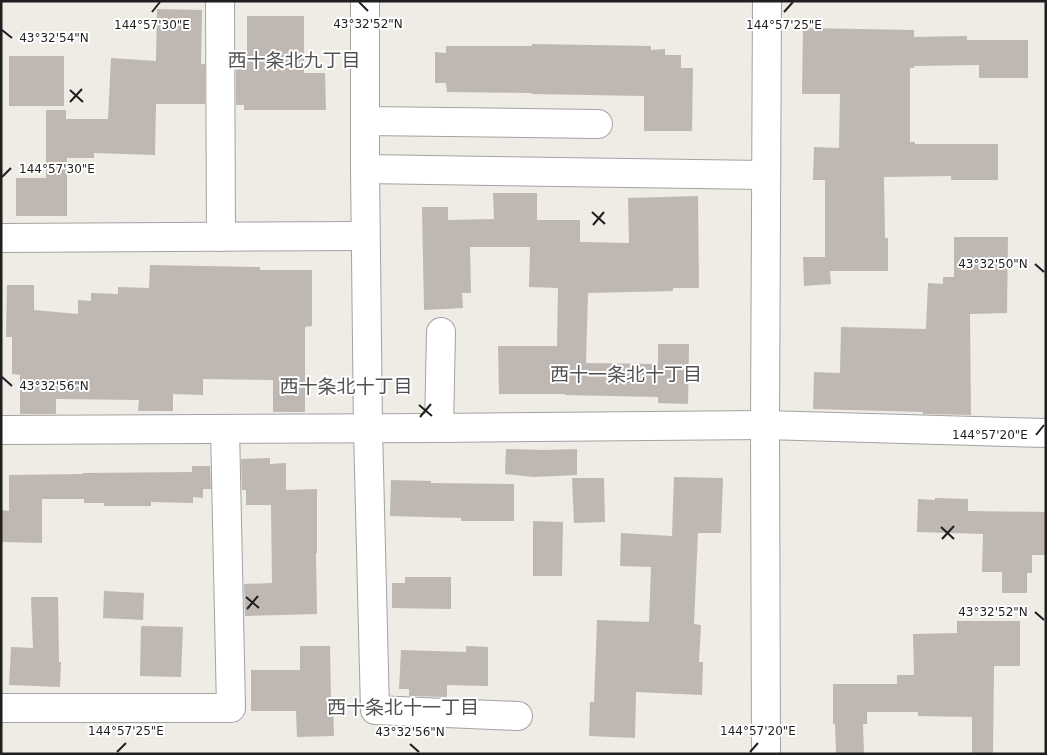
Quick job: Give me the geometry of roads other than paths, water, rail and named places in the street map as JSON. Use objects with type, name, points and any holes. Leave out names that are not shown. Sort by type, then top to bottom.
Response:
[{"type":"street","points":[[220,1],[221,237]]},
{"type":"street","points":[[365,1],[365,236],[375,710],[518,716]]},
{"type":"street","points":[[766,1],[766,754]]},
{"type":"street","points":[[365,121],[598,124]]},
{"type":"street","points":[[365,170],[766,174]]},
{"type":"street","points":[[1,238],[365,236]]},
{"type":"street","points":[[439,428],[441,332]]},
{"type":"street","points":[[1,430],[765,425],[1046,433]]},
{"type":"street","points":[[1,708],[231,708],[226,429]]},
{"type":"district","name":"西十条北九丁目","points":[[294,60]]},
{"type":"district","name":"西十一条北十丁目","points":[[626,374]]},
{"type":"district","name":"西十条北十丁目","points":[[346,386]]},
{"type":"district","name":"西十条北十一丁目","points":[[403,707]]}]
